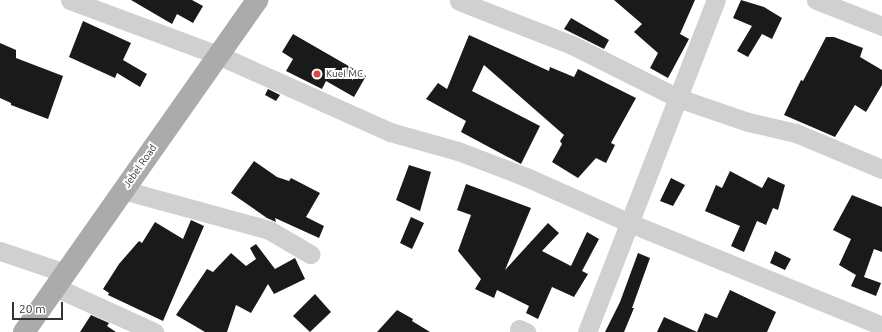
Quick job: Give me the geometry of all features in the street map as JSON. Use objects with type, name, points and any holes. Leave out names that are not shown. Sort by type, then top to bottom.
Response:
[{"type":"main road","name":"Jebel Road","points":[[24,332],[257,0]]},
{"type":"street","points":[[70,0],[218,55],[390,132],[458,151],[882,326]]},
{"type":"street","points":[[587,332],[716,0]]},
{"type":"street","points":[[816,0],[882,26]]},
{"type":"street","points":[[459,1],[572,45],[678,98],[748,122],[796,133],[882,169]]},
{"type":"street","points":[[123,190],[268,230],[310,254]]},
{"type":"street","points":[[0,251],[60,280],[154,332]]},
{"type":"building","points":[[131,0],[192,0],[203,6],[193,23],[177,14],[172,24]]},
{"type":"building","points":[[614,0],[695,0],[680,34],[689,39],[668,78],[650,68],[658,53],[634,32],[642,24]]},
{"type":"building","points":[[741,0],[764,7],[782,18],[772,39],[762,34],[748,57],[737,51],[752,26],[733,18]]},
{"type":"building","points":[[571,18],[609,40],[604,49],[564,29]]},
{"type":"building","points":[[83,21],[131,43],[123,60],[147,74],[140,87],[117,73],[115,78],[69,57]]},
{"type":"building","points":[[293,34],[366,76],[354,97],[326,81],[322,89],[286,71],[293,59],[282,52]]},
{"type":"building","points":[[469,35],[549,71],[550,67],[574,77],[578,69],[636,98],[611,143],[615,145],[606,163],[596,158],[578,178],[552,162],[562,144],[560,141],[564,135],[484,65],[472,91],[540,126],[521,164],[461,132],[466,121],[426,99],[438,83],[447,89]]},
{"type":"building","points":[[826,37],[834,37],[863,48],[860,57],[882,70],[882,85],[866,112],[855,105],[835,137],[784,115],[801,80],[803,81]]},
{"type":"building","points":[[0,43],[16,50],[16,58],[63,76],[48,119],[11,105],[11,103],[0,98]]},
{"type":"building","points":[[268,89],[280,95],[276,101],[265,95]]},
{"type":"building","points":[[254,161],[277,177],[289,181],[291,178],[320,193],[306,217],[324,226],[319,238],[275,218],[276,222],[267,218],[231,193]]},
{"type":"building","points":[[409,165],[431,172],[420,211],[396,200]]},
{"type":"building","points":[[730,171],[762,188],[768,177],[785,185],[778,210],[773,208],[766,225],[757,221],[744,252],[731,246],[740,226],[705,211],[716,185],[722,188]]},
{"type":"building","points":[[671,178],[685,185],[673,206],[660,201]]},
{"type":"building","points":[[466,184],[531,208],[505,270],[548,223],[559,233],[542,251],[571,266],[587,232],[599,239],[582,271],[588,274],[574,297],[552,287],[538,319],[526,313],[529,306],[497,290],[494,298],[475,289],[481,279],[458,251],[471,215],[457,210]]},
{"type":"building","points":[[852,195],[882,207],[882,252],[874,249],[864,277],[881,283],[876,296],[851,286],[856,275],[839,265],[851,239],[833,230]]},
{"type":"building","points":[[411,217],[424,223],[412,249],[400,243]]},
{"type":"building","points":[[191,220],[204,226],[163,321],[108,295],[109,293],[103,289],[119,264],[139,241],[142,243],[155,222],[183,239]]},
{"type":"building","points":[[256,244],[275,269],[295,258],[305,279],[274,294],[268,284],[251,313],[236,305],[227,332],[205,332],[176,315],[207,269],[213,272],[231,253],[246,266],[256,259],[250,248]]},
{"type":"building","points":[[775,251],[791,259],[785,270],[770,263]]},
{"type":"building","points":[[638,253],[650,258],[632,308],[634,308],[624,332],[605,332],[620,302]]},
{"type":"building","points":[[730,290],[776,312],[767,332],[697,332],[705,313],[717,318]]},
{"type":"building","points":[[315,294],[331,312],[310,332],[293,316]]},
{"type":"building","points":[[397,310],[413,319],[412,321],[430,332],[377,332]]},
{"type":"building","points":[[91,315],[109,323],[107,326],[116,332],[80,332]]},
{"type":"building","points":[[664,317],[697,332],[657,332]]},
{"type":"place","name":"Kuel MC","points":[[317,74]]}]
